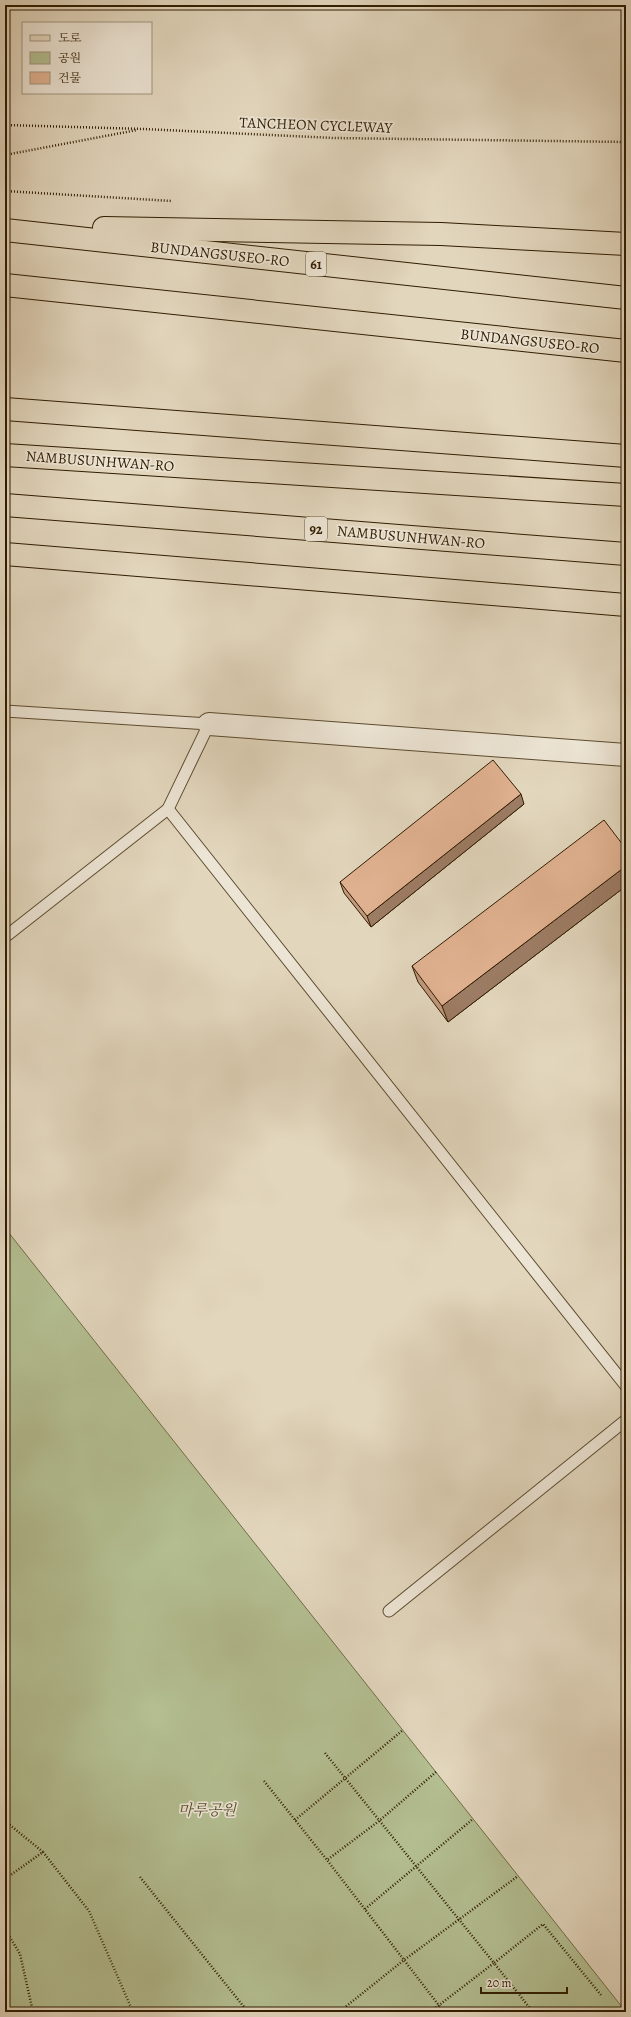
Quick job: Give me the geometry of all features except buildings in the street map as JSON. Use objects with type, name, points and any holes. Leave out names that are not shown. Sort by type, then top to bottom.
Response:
[{"type":"main road","points":[[5,227],[441,234],[626,244]]},
{"type":"main road","name":"BUNDANGSUSEO-RO","points":[[5,230],[626,298]]},
{"type":"main road","name":"BUNDANGSUSEO-RO","points":[[5,285],[626,351]]},
{"type":"main road","points":[[5,409],[626,456]]},
{"type":"main road","name":"NAMBUSUNHWAN-RO","points":[[5,455],[626,495]]},
{"type":"main road","name":"NAMBUSUNHWAN-RO","points":[[5,505],[626,554]]},
{"type":"main road","points":[[5,554],[626,605]]},
{"type":"street","points":[[209,724],[626,755]]},
{"type":"lane","points":[[5,711],[209,724],[168,809],[5,936]]},
{"type":"lane","points":[[168,809],[626,1386]]},
{"type":"lane","points":[[389,1611],[626,1420]]},
{"type":"path","name":"TANCHEON CYCLEWAY","points":[[5,125],[144,129],[334,138],[626,142]]},
{"type":"path","points":[[5,155],[144,129]]},
{"type":"path","points":[[295,1820],[403,1730]]},
{"type":"path","points":[[325,1753],[533,2012]]},
{"type":"path","points":[[327,1860],[379,1820],[436,1772]]},
{"type":"path","points":[[264,1781],[444,2012]]},
{"type":"path","points":[[365,1909],[473,1819]]},
{"type":"path","points":[[5,1821],[43,1852],[89,1911],[133,2012]]},
{"type":"path","points":[[5,1879],[43,1852]]},
{"type":"path","points":[[339,2012],[404,1960],[518,1876]]},
{"type":"path","points":[[140,1877],[248,2012]]},
{"type":"path","points":[[430,2012],[543,1924],[602,1995]]},
{"type":"path","points":[[5,1929],[20,1954],[33,2012]]},
{"type":"green space","name":"마루공원","points":[[5,1228],[626,2012],[5,2012]]}]
